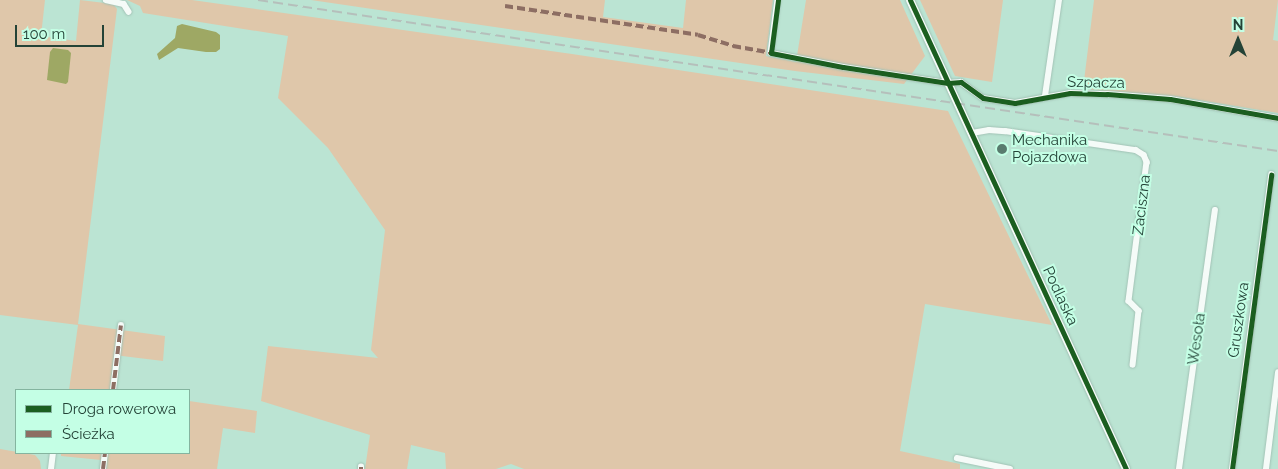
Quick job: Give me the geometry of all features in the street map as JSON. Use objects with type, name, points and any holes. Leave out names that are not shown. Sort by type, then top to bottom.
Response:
[{"type":"street","points":[[106,0],[124,4],[129,12]]},
{"type":"street","name":"Szpacza","points":[[778,0],[771,53],[948,83],[961,82],[983,98],[996,101],[1015,103],[1070,93],[1107,94],[1170,100],[1278,118]]},
{"type":"street","name":"Podlaska","points":[[910,0],[1126,469]]},
{"type":"street","points":[[1046,96],[1059,0]]},
{"type":"street","name":"Zaciszna","points":[[972,134],[989,130],[1002,131],[1136,150],[1144,155],[1147,162],[1129,301],[1139,311],[1133,365]]},
{"type":"street","name":"Gruszkowa","points":[[1232,469],[1271,175]]},
{"type":"street","name":"Wesoła","points":[[1179,469],[1215,210]]},
{"type":"street","points":[[113,389],[121,325]]},
{"type":"street","points":[[1266,469],[1278,373]]},
{"type":"street","points":[[52,469],[53,454]]},
{"type":"street","points":[[103,469],[105,454]]},
{"type":"street","points":[[957,458],[1010,469]]},
{"type":"shaded area","points":[[0,0],[45,0],[41,36],[76,41],[80,0],[113,4],[117,9],[78,324],[165,336],[163,361],[114,355],[110,389],[69,389],[78,325],[0,315]]},
{"type":"shaded area","points":[[127,0],[192,0],[572,54],[948,111],[1052,325],[925,304],[900,451],[960,464],[960,469],[524,469],[511,464],[496,469],[446,469],[445,453],[411,445],[407,469],[365,469],[370,435],[261,401],[268,346],[378,358],[371,350],[385,230],[328,148],[278,98],[288,36],[143,13],[140,6]]},
{"type":"shaded area","points":[[311,0],[605,0],[603,17],[683,28],[686,0],[773,0],[766,56],[796,62],[806,0],[900,0],[925,56],[904,84],[795,71]]},
{"type":"shaded area","points":[[920,0],[1003,0],[992,82],[955,76]]},
{"type":"shaded area","points":[[1094,0],[1278,0],[1273,40],[1278,41],[1278,113],[1180,97],[1083,89]]},
{"type":"shaded area","points":[[182,24],[216,32],[220,35],[220,49],[216,52],[206,52],[178,48],[159,60],[157,54],[175,38],[177,26]]},
{"type":"shaded area","points":[[53,48],[68,50],[71,53],[68,82],[66,84],[47,80],[50,52]]},
{"type":"shaded area","points":[[190,401],[257,411],[255,433],[223,428],[217,469],[100,469],[101,460],[61,456],[61,454],[190,454]]},
{"type":"shaded area","points":[[0,449],[15,452],[15,454],[35,455],[40,461],[41,469],[0,469]]},
{"type":"railway","points":[[258,0],[1278,151]]},
{"type":"marked path","points":[[505,6],[698,35],[733,46],[771,53]]},
{"type":"marked path","points":[[113,389],[121,325]]},
{"type":"marked path","points":[[103,469],[105,454]]},
{"type":"cycle path","points":[[778,0],[771,53],[843,67],[948,83],[961,82],[983,98],[1015,103],[1070,93],[1107,94],[1170,99],[1278,118]]},
{"type":"cycle path","points":[[910,0],[1126,469]]},
{"type":"cycle path","points":[[1232,469],[1271,175]]},
{"type":"place","name":"Mechanika Pojazdowa","points":[[1002,149]]}]
